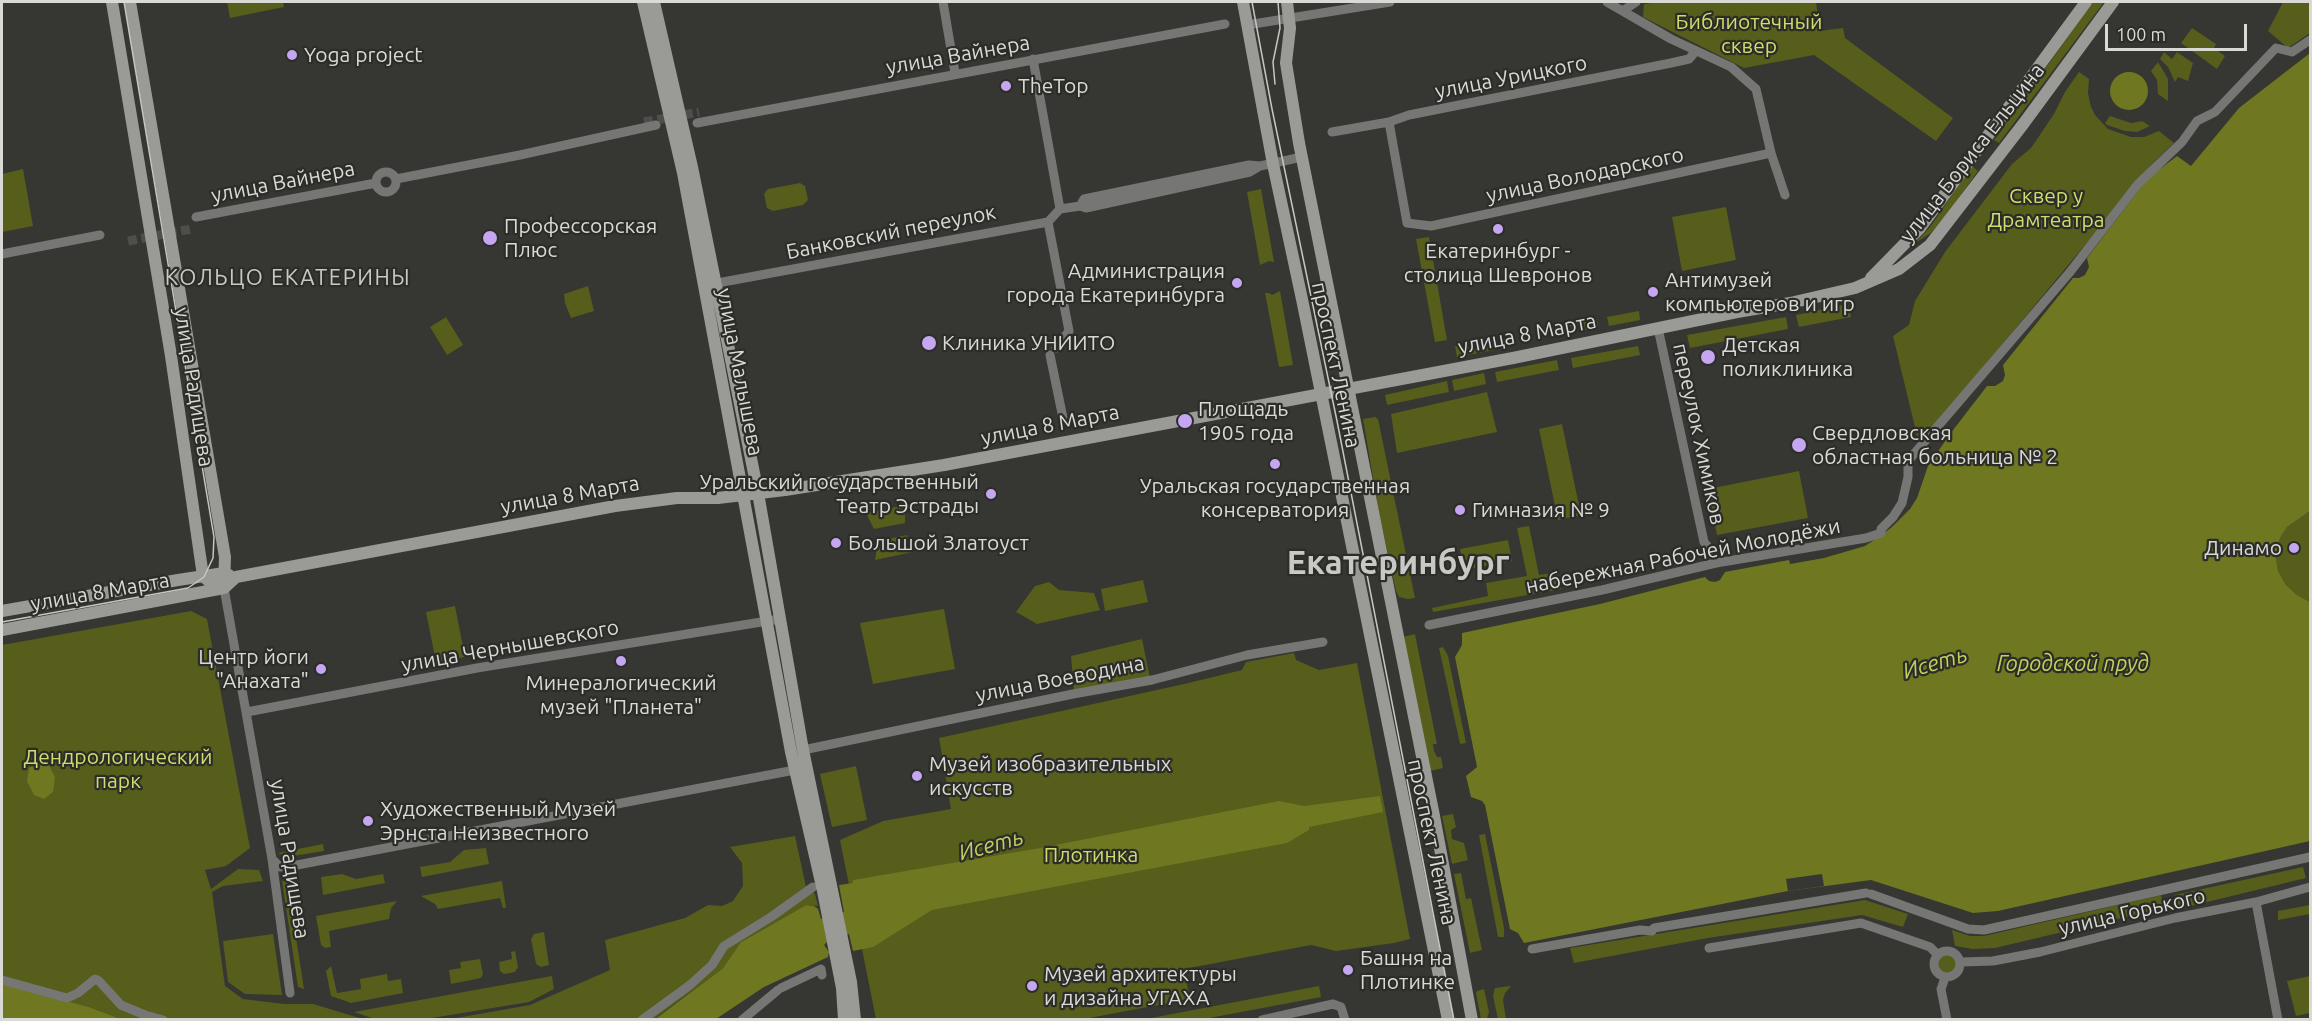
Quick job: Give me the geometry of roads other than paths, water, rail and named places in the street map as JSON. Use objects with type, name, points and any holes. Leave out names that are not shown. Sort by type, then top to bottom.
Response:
[{"type":"main road","name":"улица Радищева","points":[[112,2],[171,356],[203,576]]},
{"type":"main road","name":"улица Радищева","points":[[130,2],[225,557],[230,575]]},
{"type":"main road","name":"улица Малышева","points":[[643,2],[758,493],[773,620],[822,889],[840,959]]},
{"type":"main road","name":"улица Малышева","points":[[654,2],[692,167],[743,495],[803,750],[801,768]]},
{"type":"main road","name":"проспект Ленина","points":[[1243,2],[1267,165],[1321,394],[1448,1020]]},
{"type":"main road","name":"проспект Ленина","points":[[1287,2],[1289,17],[1286,63],[1302,157],[1424,765],[1472,1020]]},
{"type":"main road","name":"улица Бориса Ельцина","points":[[1866,283],[1920,228],[2086,2]]},
{"type":"main road","name":"улица Бориса Ельцина","points":[[1866,283],[1899,269],[1930,245],[2019,131],[2113,2]]},
{"type":"main road","name":"улица 8 Марта","points":[[2,611],[203,576],[230,575],[639,502],[743,495],[829,484],[955,463],[1828,296],[1866,283]]},
{"type":"main road","points":[[203,576],[212,584],[224,588],[230,575]]},
{"type":"main road","name":"улица 8 Марта","points":[[2,630],[224,588]]},
{"type":"main road","points":[[840,959],[844,1020]]},
{"type":"main road","points":[[840,959],[851,982],[855,1020]]},
{"type":"street","points":[[943,2],[955,73]]},
{"type":"street","points":[[1247,25],[1390,2]]},
{"type":"street","points":[[1607,2],[1695,52],[1731,68],[1756,89],[1771,153],[1785,195]]},
{"type":"street","points":[[1624,10],[1636,2]]},
{"type":"street","name":"улица Вайнера","points":[[697,123],[1225,24]]},
{"type":"street","name":"набережная Рабочей Молодёжи","points":[[1429,625],[1602,590],[1716,563],[1866,538],[1881,533],[1881,529],[1902,503],[1907,483],[1908,461],[2070,272],[2138,184],[2182,142],[2197,121],[2215,112],[2276,48],[2292,52],[2310,40]]},
{"type":"street","name":"улица Урицкого","points":[[1332,132],[1680,61],[1689,59],[1695,52]]},
{"type":"street","points":[[1033,59],[1060,209]]},
{"type":"street","name":"улица Володарского","points":[[1389,122],[1407,223],[1431,226],[1771,153]]},
{"type":"street","name":"улица Вайнера","points":[[196,217],[376,183],[377,177],[387,172],[396,179],[656,125]]},
{"type":"street","points":[[1063,418],[1053,351],[1069,331],[1048,222],[1060,209],[1080,206],[1084,199],[1249,165],[1267,165],[1302,157]]},
{"type":"street","name":"Банковский переулок","points":[[709,285],[1048,222]]},
{"type":"street","points":[[2,254],[100,235]]},
{"type":"street","name":"переулок Химиков","points":[[1658,328],[1704,542],[1708,547]]},
{"type":"street","name":"улица Радищева","points":[[224,588],[272,859],[290,993]]},
{"type":"street","name":"улица Чернышевского","points":[[247,712],[477,668],[773,620]]},
{"type":"street","name":"улица Воеводина","points":[[803,750],[1062,696],[1152,680],[1186,669],[1247,655],[1323,642]]},
{"type":"street","points":[[272,859],[280,867],[297,865],[801,768]]},
{"type":"street","points":[[1532,949],[1640,930],[1652,931],[1654,928],[1868,893],[1968,929],[1984,930],[2310,857]]},
{"type":"street","name":"улица Горького","points":[[1709,948],[1862,923],[1930,947],[1938,955],[1949,951],[1957,955],[1961,962],[1993,961],[2040,952],[2175,918],[2256,902],[2310,887]]},
{"type":"street","points":[[642,1020],[690,985],[712,965],[724,946],[822,889]]},
{"type":"street","points":[[2256,902],[2278,1020]]},
{"type":"street","points":[[1938,955],[1934,962],[1935,970],[1945,978]]},
{"type":"street","points":[[1945,978],[1957,974],[1961,962]]},
{"type":"street","points":[[742,1020],[779,989],[821,969],[822,975]]},
{"type":"street","points":[[1945,978],[1941,989],[1947,1020]]},
{"type":"street","points":[[2,980],[67,998],[78,993],[95,979],[121,1005],[162,1020]]},
{"type":"street","points":[[1262,1020],[1328,1004],[1338,1005],[1344,1015]]},
{"type":"water","name":"Городской пруд","points":[[2310,53],[2310,511],[2287,527],[2280,538],[2276,558],[2278,571],[2286,585],[2297,595],[2310,602],[2310,841],[1998,911],[1973,913],[1871,880],[1788,891],[1524,943],[1518,933],[1510,929],[1485,805],[1482,801],[1471,797],[1466,776],[1477,767],[1455,657],[1462,645],[1462,633],[1600,604],[1705,577],[1715,582],[1720,580],[1725,572],[1789,560],[1790,564],[1824,558],[1865,546],[1877,538],[1910,509],[1917,498],[1928,466],[1950,434],[1987,386],[1995,386],[2003,381],[2005,375],[2003,365],[2073,278],[2085,275],[2089,267],[2087,258],[2148,178],[2177,156],[2191,166],[2239,108]]},
{"type":"water","points":[[2129,72],[2142,78],[2148,91],[2142,104],[2129,110],[2116,104],[2110,91],[2116,78]]},
{"type":"water","points":[[40,761],[48,764],[55,777],[53,792],[44,799],[34,795],[27,781],[29,768]]},
{"type":"water","points":[[1380,796],[1383,812],[1309,827],[1309,830],[1287,843],[932,910],[873,947],[853,951],[849,934],[824,945],[829,952],[828,957],[764,987],[716,1019],[654,1020],[723,968],[741,942],[806,905],[818,909],[821,919],[844,912],[839,885],[853,883],[853,880],[1040,848],[1279,801],[1304,806]]},
{"type":"water","points":[[2,983],[89,1007],[121,1019],[2,1019]]},
{"type":"tunnel","points":[[644,122],[699,112]]},
{"type":"tunnel","points":[[128,241],[191,229]]},
{"type":"tram line","points":[[2,622],[188,588],[204,577],[213,558],[214,537],[124,2]]},
{"type":"tram line","points":[[1252,2],[1337,421],[1454,1020]]},
{"type":"tram line","points":[[1275,84],[1273,62],[1280,28],[1278,2]]},
{"type":"place","name":"Yoga projeсt","points":[[292,55]]},
{"type":"place","name":"TheTop","points":[[1006,86]]},
{"type":"place","name":"Екатеринбург - столица Шевронов","points":[[1498,229]]},
{"type":"place","name":"Профессорская Плюс","points":[[490,238]]},
{"type":"place","name":"Администрация города Екатеринбурга","points":[[1237,283]]},
{"type":"place","name":"Антимузей компьютеров и игр","points":[[1653,292]]},
{"type":"place","name":"Клиника УНИИТО","points":[[929,343]]},
{"type":"place","name":"Детская поликлиника","points":[[1708,357]]},
{"type":"place","name":"Площадь 1905 года","points":[[1185,421]]},
{"type":"place","name":"Свердловская областная больница № 2","points":[[1799,445]]},
{"type":"place","name":"Уральская государственная консерватория","points":[[1275,464]]},
{"type":"place","name":"Уральский государственный Театр Эстрады","points":[[991,494]]},
{"type":"place","name":"Гимназия № 9","points":[[1460,510]]},
{"type":"place","name":"Большой Златоуст","points":[[836,543]]},
{"type":"place","name":"Динамо","points":[[2294,548]]},
{"type":"place","name":"Минералогический музей \"Планета\"","points":[[621,661]]},
{"type":"place","name":"Центр йоги \"Анахата\"","points":[[321,669]]},
{"type":"place","name":"Музей изобразительных искусств","points":[[917,776]]},
{"type":"place","name":"Художественный Музей Эрнста Неизвестного","points":[[368,821]]},
{"type":"place","name":"Башня на Плотинке","points":[[1348,970]]},
{"type":"place","name":"Музей архитектуры и дизайна УГАХА","points":[[1032,986]]},
{"type":"district","name":"КОЛЬЦО ЕКАТЕРИНЫ","points":[[288,278]]},
{"type":"district","name":"Екатеринбург","points":[[1398,563]]},
{"type":"park label","name":"Библиотечный сквер","points":[[1749,34]]},
{"type":"park label","name":"Сквер у Драмтеатра","points":[[2046,208]]},
{"type":"park label","name":"Дендрологический парк","points":[[118,769]]},
{"type":"park label","name":"Плотинка","points":[[1091,855]]},
{"type":"water label","name":"Исеть","points":[[1935,663]]},
{"type":"water label","name":"Исеть","points":[[991,845]]}]
